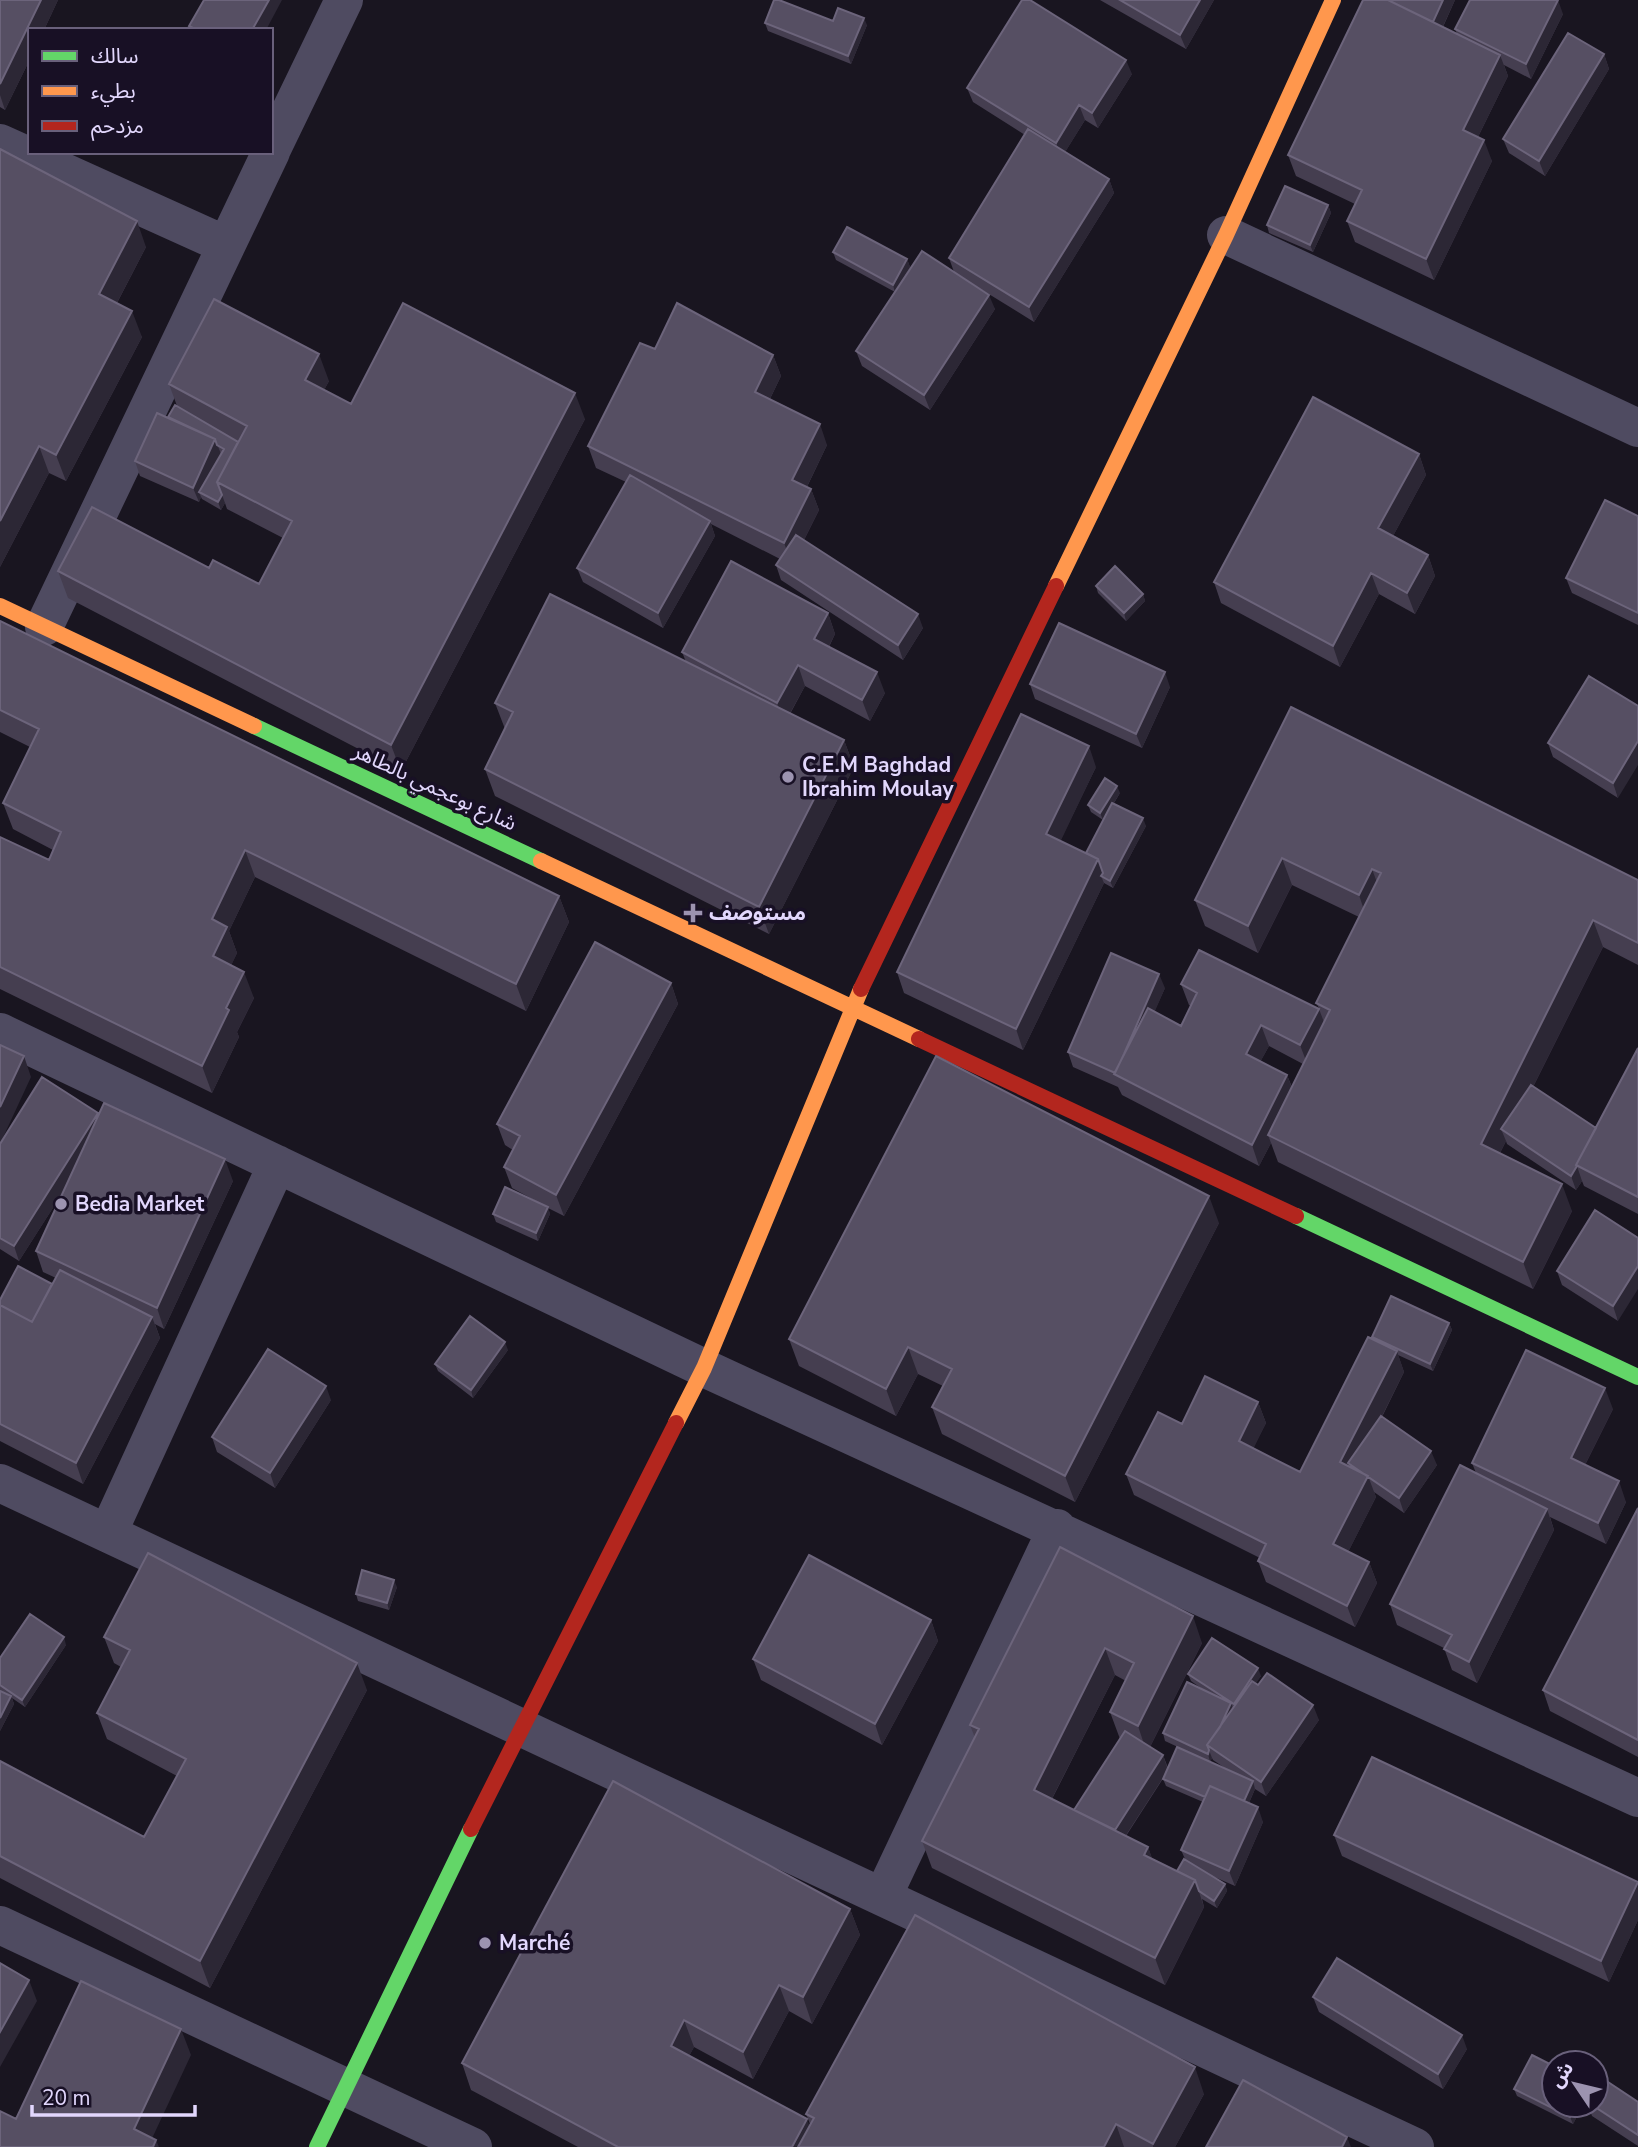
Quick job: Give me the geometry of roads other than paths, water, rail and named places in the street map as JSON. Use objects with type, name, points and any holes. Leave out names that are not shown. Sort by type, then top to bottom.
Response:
[{"type":"main road","points":[[317,2147],[521,1727],[704,1368],[853,1005],[1226,235],[1334,0]]},
{"type":"main road","name":"شارع بوعجمي بالطاهر","points":[[0,606],[853,1005],[1638,1377]]},
{"type":"street","points":[[273,148],[344,0]]},
{"type":"street","points":[[0,143],[226,245]]},
{"type":"street","points":[[44,627],[270,154]]},
{"type":"street","points":[[1226,235],[1638,428]]},
{"type":"street","points":[[0,1032],[704,1368],[1057,1528],[1638,1798]]},
{"type":"street","points":[[108,1533],[277,1164]]},
{"type":"street","points":[[0,1483],[1415,2147]]},
{"type":"street","points":[[883,1896],[1057,1528]]},
{"type":"street","points":[[0,1925],[473,2147]]},
{"type":"place","name":"C.E.M Baghdad Ibrahim Moulay","points":[[788,777]]},
{"type":"place","name":"مستوصف","points":[[693,913]]},
{"type":"place","name":"Bedia Market","points":[[61,1204]]},
{"type":"place","name":"Marché","points":[[485,1943]]}]
